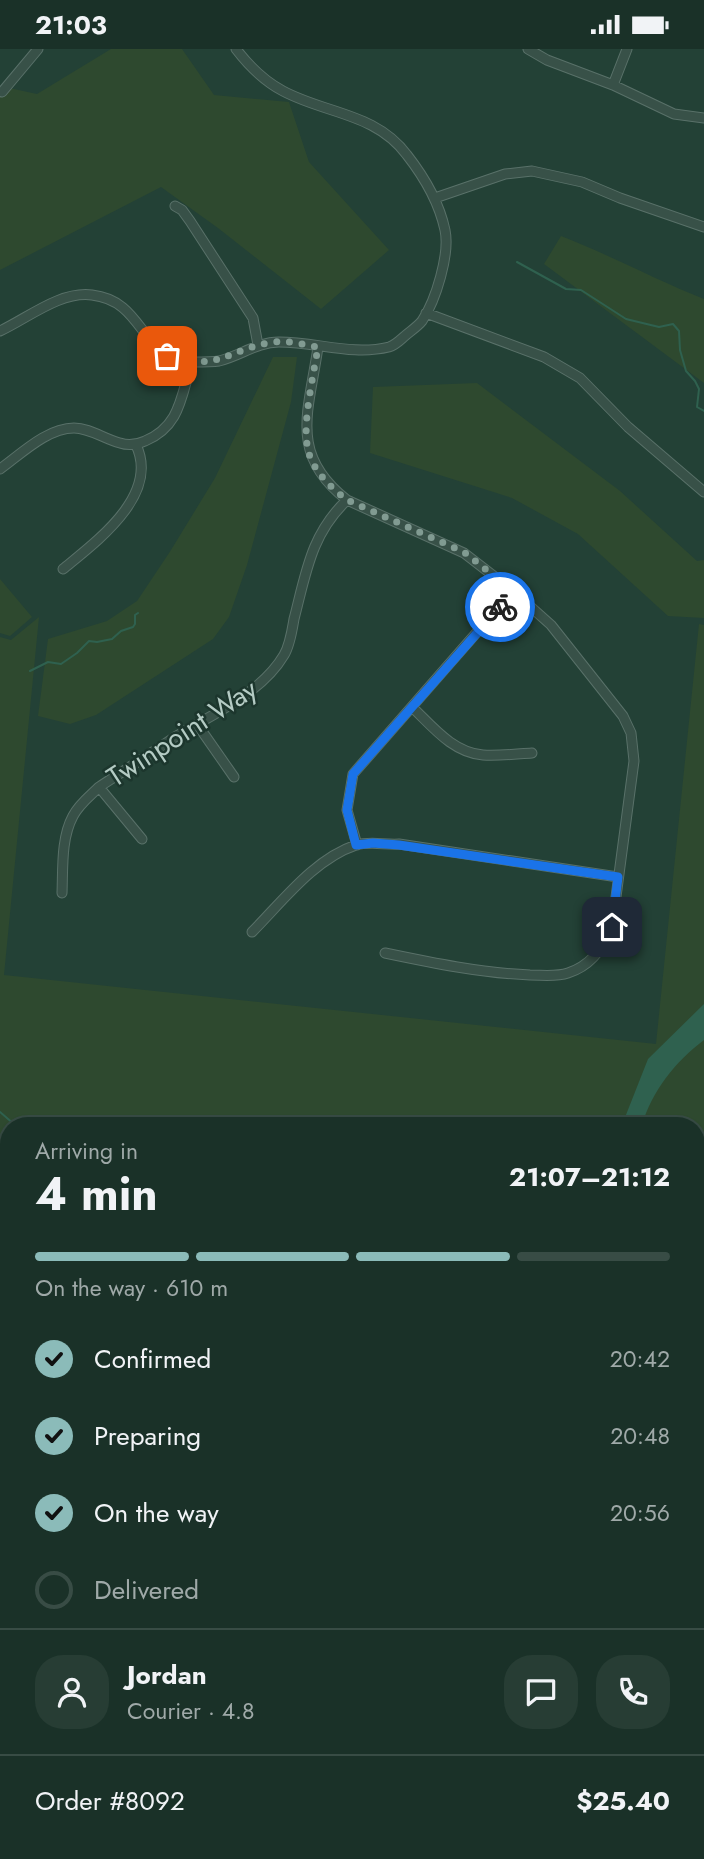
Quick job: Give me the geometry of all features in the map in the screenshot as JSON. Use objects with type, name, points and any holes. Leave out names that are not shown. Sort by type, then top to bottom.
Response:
[{"type":"street","points":[[2,92],[38,49]]},
{"type":"street","points":[[0,331],[60,300],[78,295],[93,295],[116,302],[126,309],[155,347],[167,356],[192,362],[219,361],[258,345],[278,342],[366,351],[393,346],[421,322],[434,299],[445,251],[446,233],[435,198],[402,148],[377,126],[284,92],[266,81],[236,49]]},
{"type":"street","points":[[528,49],[547,60],[613,85],[674,114],[704,118]]},
{"type":"street","points":[[613,85],[628,49]]},
{"type":"street","points":[[435,198],[505,174],[532,171],[582,182],[704,227]]},
{"type":"street","points":[[175,206],[182,210],[190,221],[253,317],[258,345]]},
{"type":"street","points":[[426,313],[544,357],[580,378],[628,427],[704,492]]},
{"type":"street","points":[[318,347],[306,431],[307,446],[319,472],[332,488],[347,500],[464,552],[513,591],[551,625],[624,716],[631,733],[634,761],[612,927],[607,940],[593,957],[581,967],[554,975],[511,974],[438,964],[385,953]]},
{"type":"street","points":[[0,469],[51,433],[73,428],[86,429],[119,443],[136,445],[156,436],[171,424],[178,413],[192,362]]},
{"type":"street","points":[[63,569],[102,537],[120,518],[139,484],[142,473],[141,457],[136,445]]},
{"type":"street","name":"Twinpoint Way","points":[[62,893],[63,857],[69,823],[85,800],[99,787],[243,696],[269,676],[278,664],[286,652],[321,530],[347,500]]},
{"type":"street","points":[[356,845],[347,810],[353,774],[513,591]]},
{"type":"street","points":[[412,707],[452,744],[471,753],[532,753]]},
{"type":"street","points":[[197,724],[234,777]]},
{"type":"street","points":[[99,787],[142,839]]},
{"type":"street","points":[[252,932],[317,867],[356,845],[399,845],[618,877]]},
{"type":"shaded area","points":[[111,49],[182,49],[214,95],[289,102],[309,162],[389,250],[321,309],[161,187],[0,270],[0,86],[37,94]]},
{"type":"shaded area","points":[[561,236],[704,299],[704,383],[544,264]]},
{"type":"shaded area","points":[[273,357],[297,357],[291,402],[247,565],[229,617],[213,639],[96,715],[70,724],[38,716],[48,639],[107,621],[137,601],[215,478]]},
{"type":"shaded area","points":[[477,383],[620,491],[697,561],[704,560],[704,618],[668,616],[578,534],[512,498],[370,453],[373,387]]},
{"type":"shaded area","points":[[0,579],[32,617],[10,636],[0,633]]},
{"type":"shaded area","points":[[39,617],[4,975],[656,1044],[699,624],[704,625],[704,1117],[0,1117],[0,637],[11,640]]},
{"type":"shaded area","points":[[704,1004],[704,1040],[683,1058],[666,1078],[644,1117],[625,1117],[648,1059]]},
{"type":"waterway","points":[[517,262],[566,289],[581,290],[626,319],[659,327],[673,324],[679,331],[680,350],[686,371],[699,389],[697,407],[704,411]]},
{"type":"waterway","points":[[30,671],[48,662],[61,664],[89,641],[112,639],[121,631],[133,627],[135,615],[138,613]]},
{"type":"waterway","points":[[0,1112],[6,1117]]},
{"type":"way so far","points":[[167,356],[192,362],[219,361],[258,345],[278,342],[318,347],[306,431],[307,446],[319,472],[332,488],[347,500],[464,552],[513,591],[500,607]]},
{"type":"route","points":[[500,607],[353,774],[347,810],[356,845],[399,845],[618,877],[612,927]]}]
